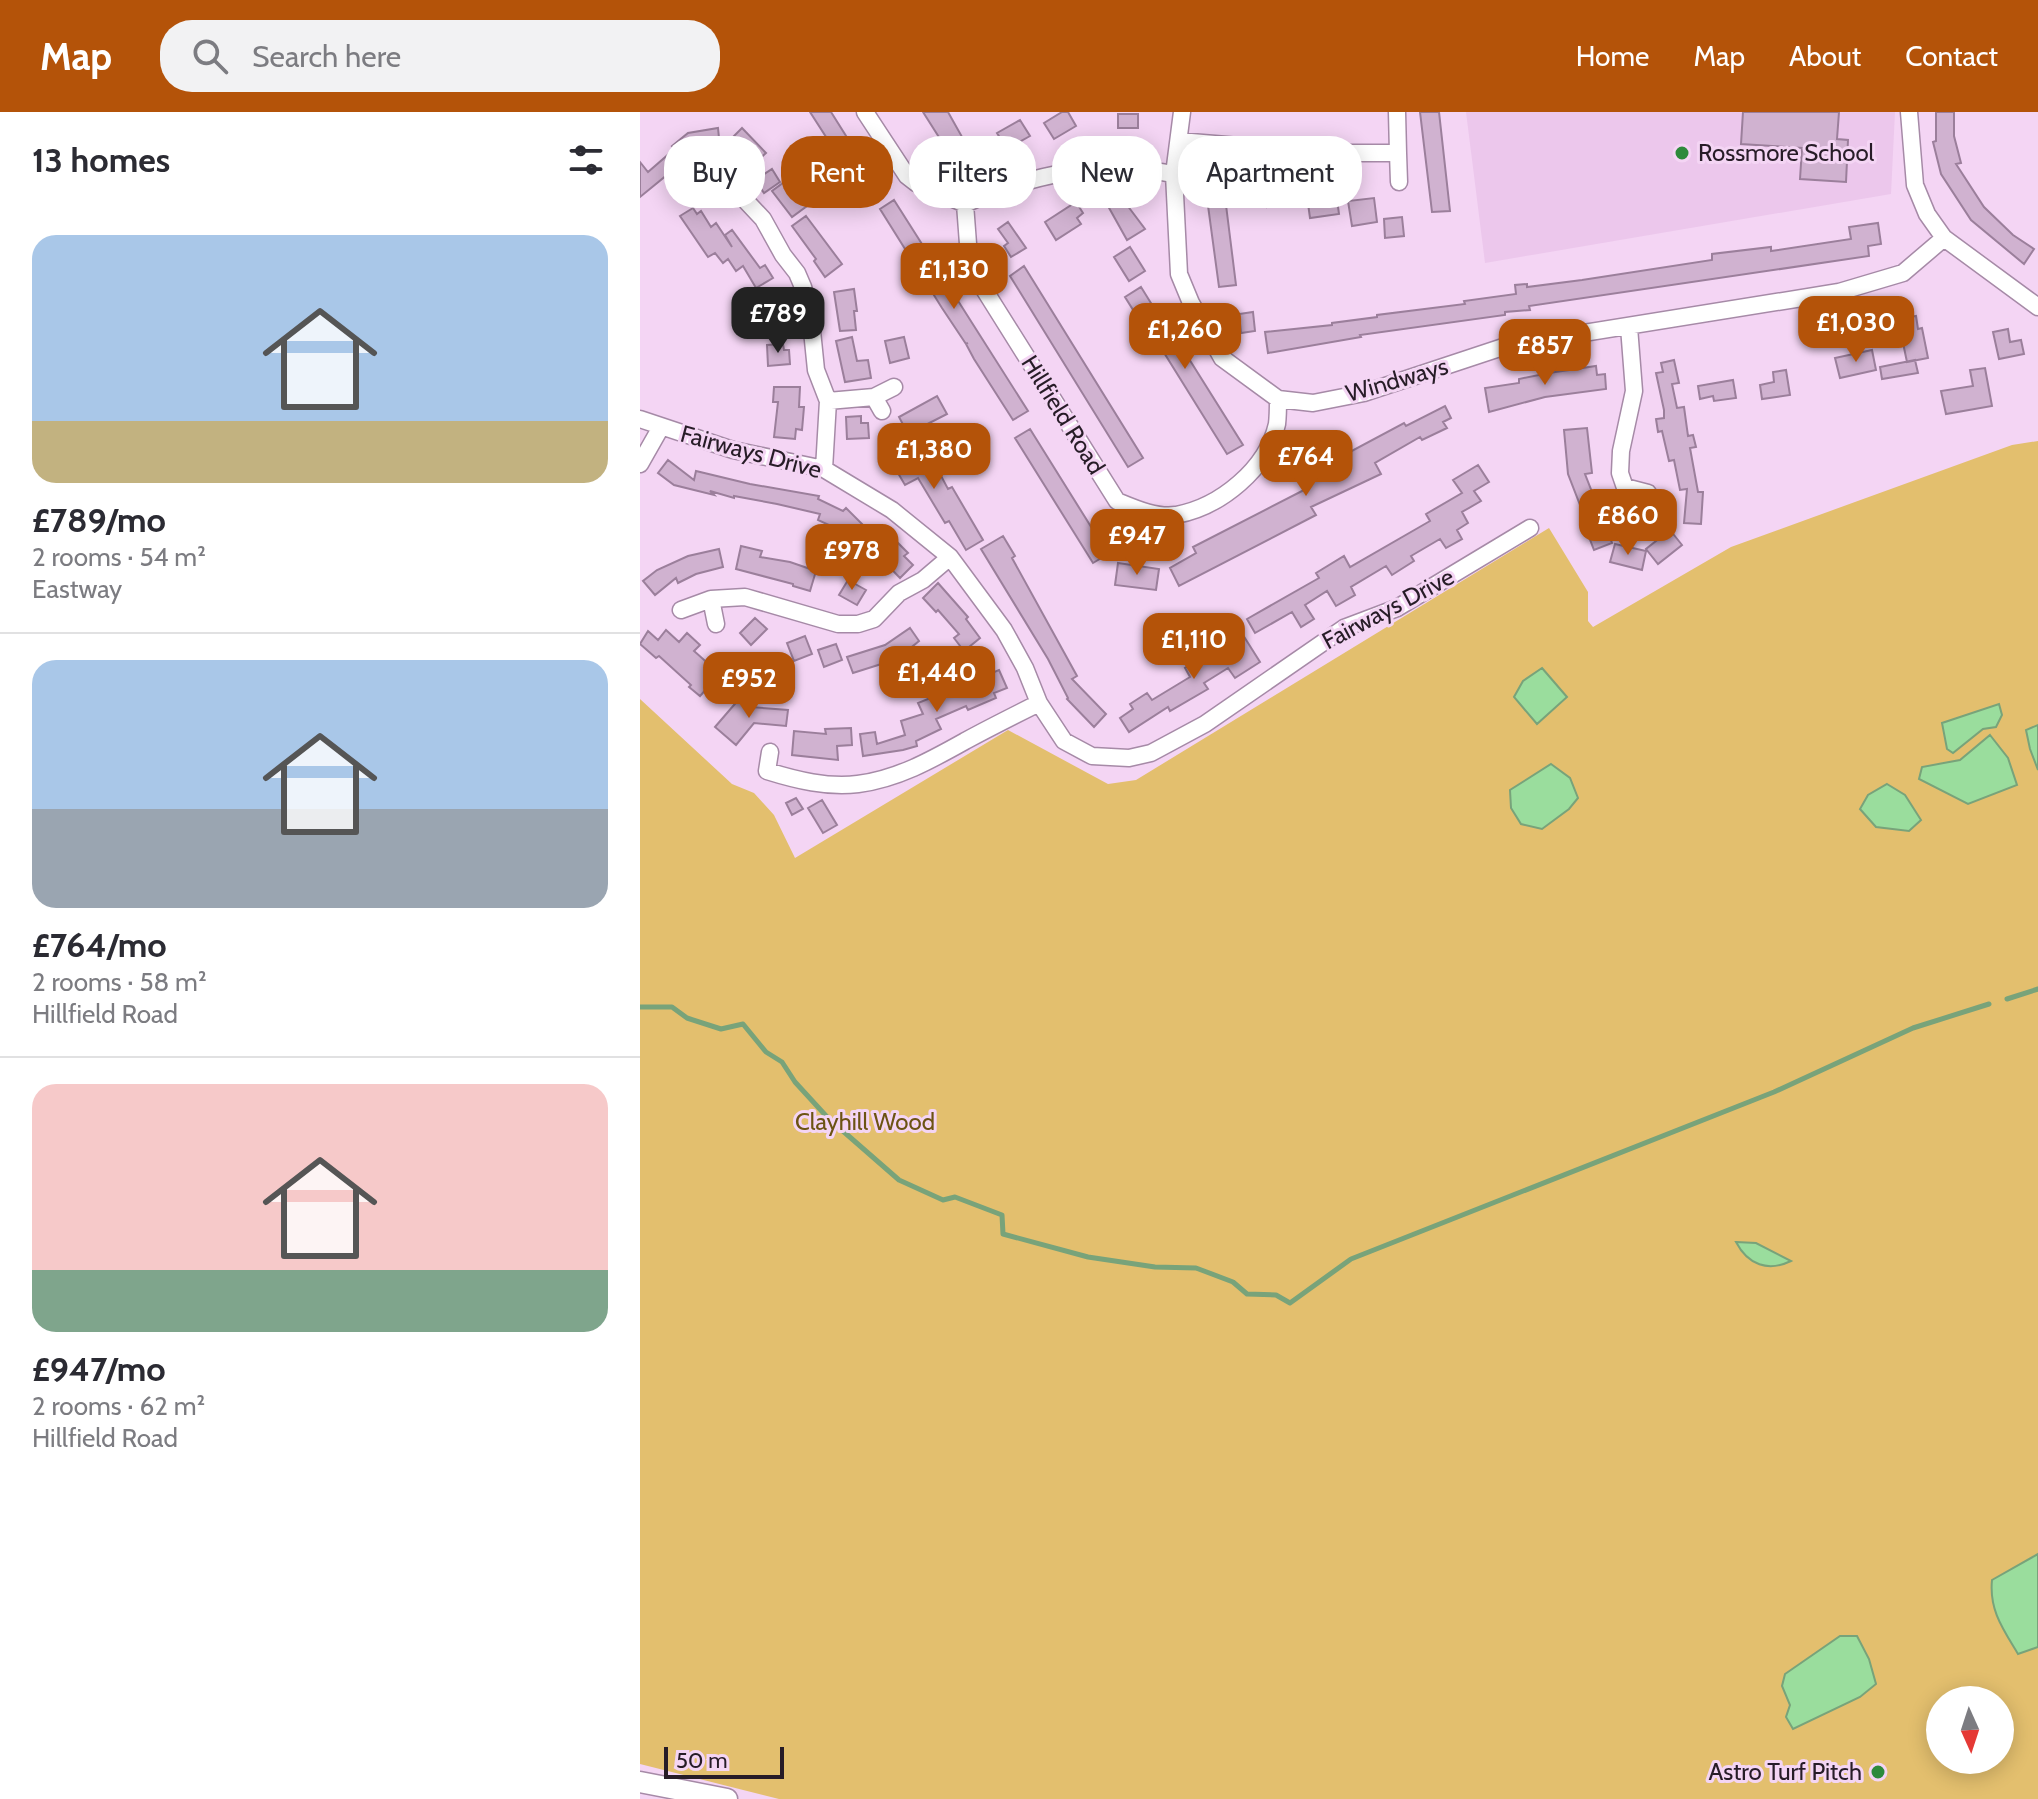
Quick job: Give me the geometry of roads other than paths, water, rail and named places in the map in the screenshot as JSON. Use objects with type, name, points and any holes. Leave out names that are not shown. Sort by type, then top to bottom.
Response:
[{"type":"main road","points":[[640,1782],[727,1799]]},
{"type":"street","points":[[865,112],[909,178]]},
{"type":"street","points":[[1180,136],[1182,112]]},
{"type":"street","points":[[1397,112],[1399,182]]},
{"type":"street","points":[[1909,112],[1915,185],[1927,214],[1944,238],[2038,307]]},
{"type":"street","points":[[1178,148],[1174,174],[1179,274],[1191,303],[1222,358],[1278,399]]},
{"type":"street","points":[[1362,153],[1398,153]]},
{"type":"street","points":[[1036,179],[1081,170],[1127,167],[1174,174]]},
{"type":"street","points":[[754,208],[797,273],[810,311],[816,370],[828,401],[824,469]]},
{"type":"street","name":"Hillfield Road","points":[[965,208],[969,257],[982,286],[1117,501],[1143,511],[1176,515],[1205,506],[1254,469],[1268,447],[1277,423],[1278,399]]},
{"type":"street","name":"Windways","points":[[1278,399],[1313,403],[1364,393],[1509,345],[1839,292],[1903,273],[1944,238]]},
{"type":"street","points":[[1629,327],[1634,391],[1621,451],[1620,473],[1635,517]]},
{"type":"street","points":[[828,401],[878,404],[894,387]]},
{"type":"street","name":"Fairways Drive","points":[[640,419],[733,450],[824,469],[892,510],[950,557],[1004,630],[1025,668],[1039,703],[1064,741],[1092,756],[1129,758],[1151,753],[1205,724],[1344,628],[1397,608],[1530,528]]},
{"type":"street","points":[[640,464],[661,427]]},
{"type":"street","points":[[1625,487],[1648,493]]},
{"type":"street","points":[[681,610],[711,599],[745,597],[838,624],[858,624],[874,619],[899,593],[923,580],[950,557]]},
{"type":"street","points":[[711,599],[716,624]]},
{"type":"street","points":[[770,752],[760,775],[829,785],[858,784],[894,776],[935,758],[1039,703]]},
{"type":"waterway","points":[[2007,999],[2038,989]]},
{"type":"waterway","points":[[640,1007],[672,1007],[687,1018],[721,1029],[743,1024],[766,1052],[782,1062],[795,1082],[828,1118],[899,1180],[943,1200],[955,1197],[1002,1215],[1003,1234],[1088,1257],[1155,1267],[1196,1268],[1233,1282],[1247,1294],[1276,1295],[1290,1303],[1351,1259],[1774,1092],[1913,1028],[1989,1004]]},
{"type":"place","name":"Rossmore School","points":[[1682,153]]},
{"type":"place","name":"Astro Turf Pitch","points":[[1878,1772]]},
{"type":"park label","name":"Clayhill Wood","points":[[865,1122]]}]
